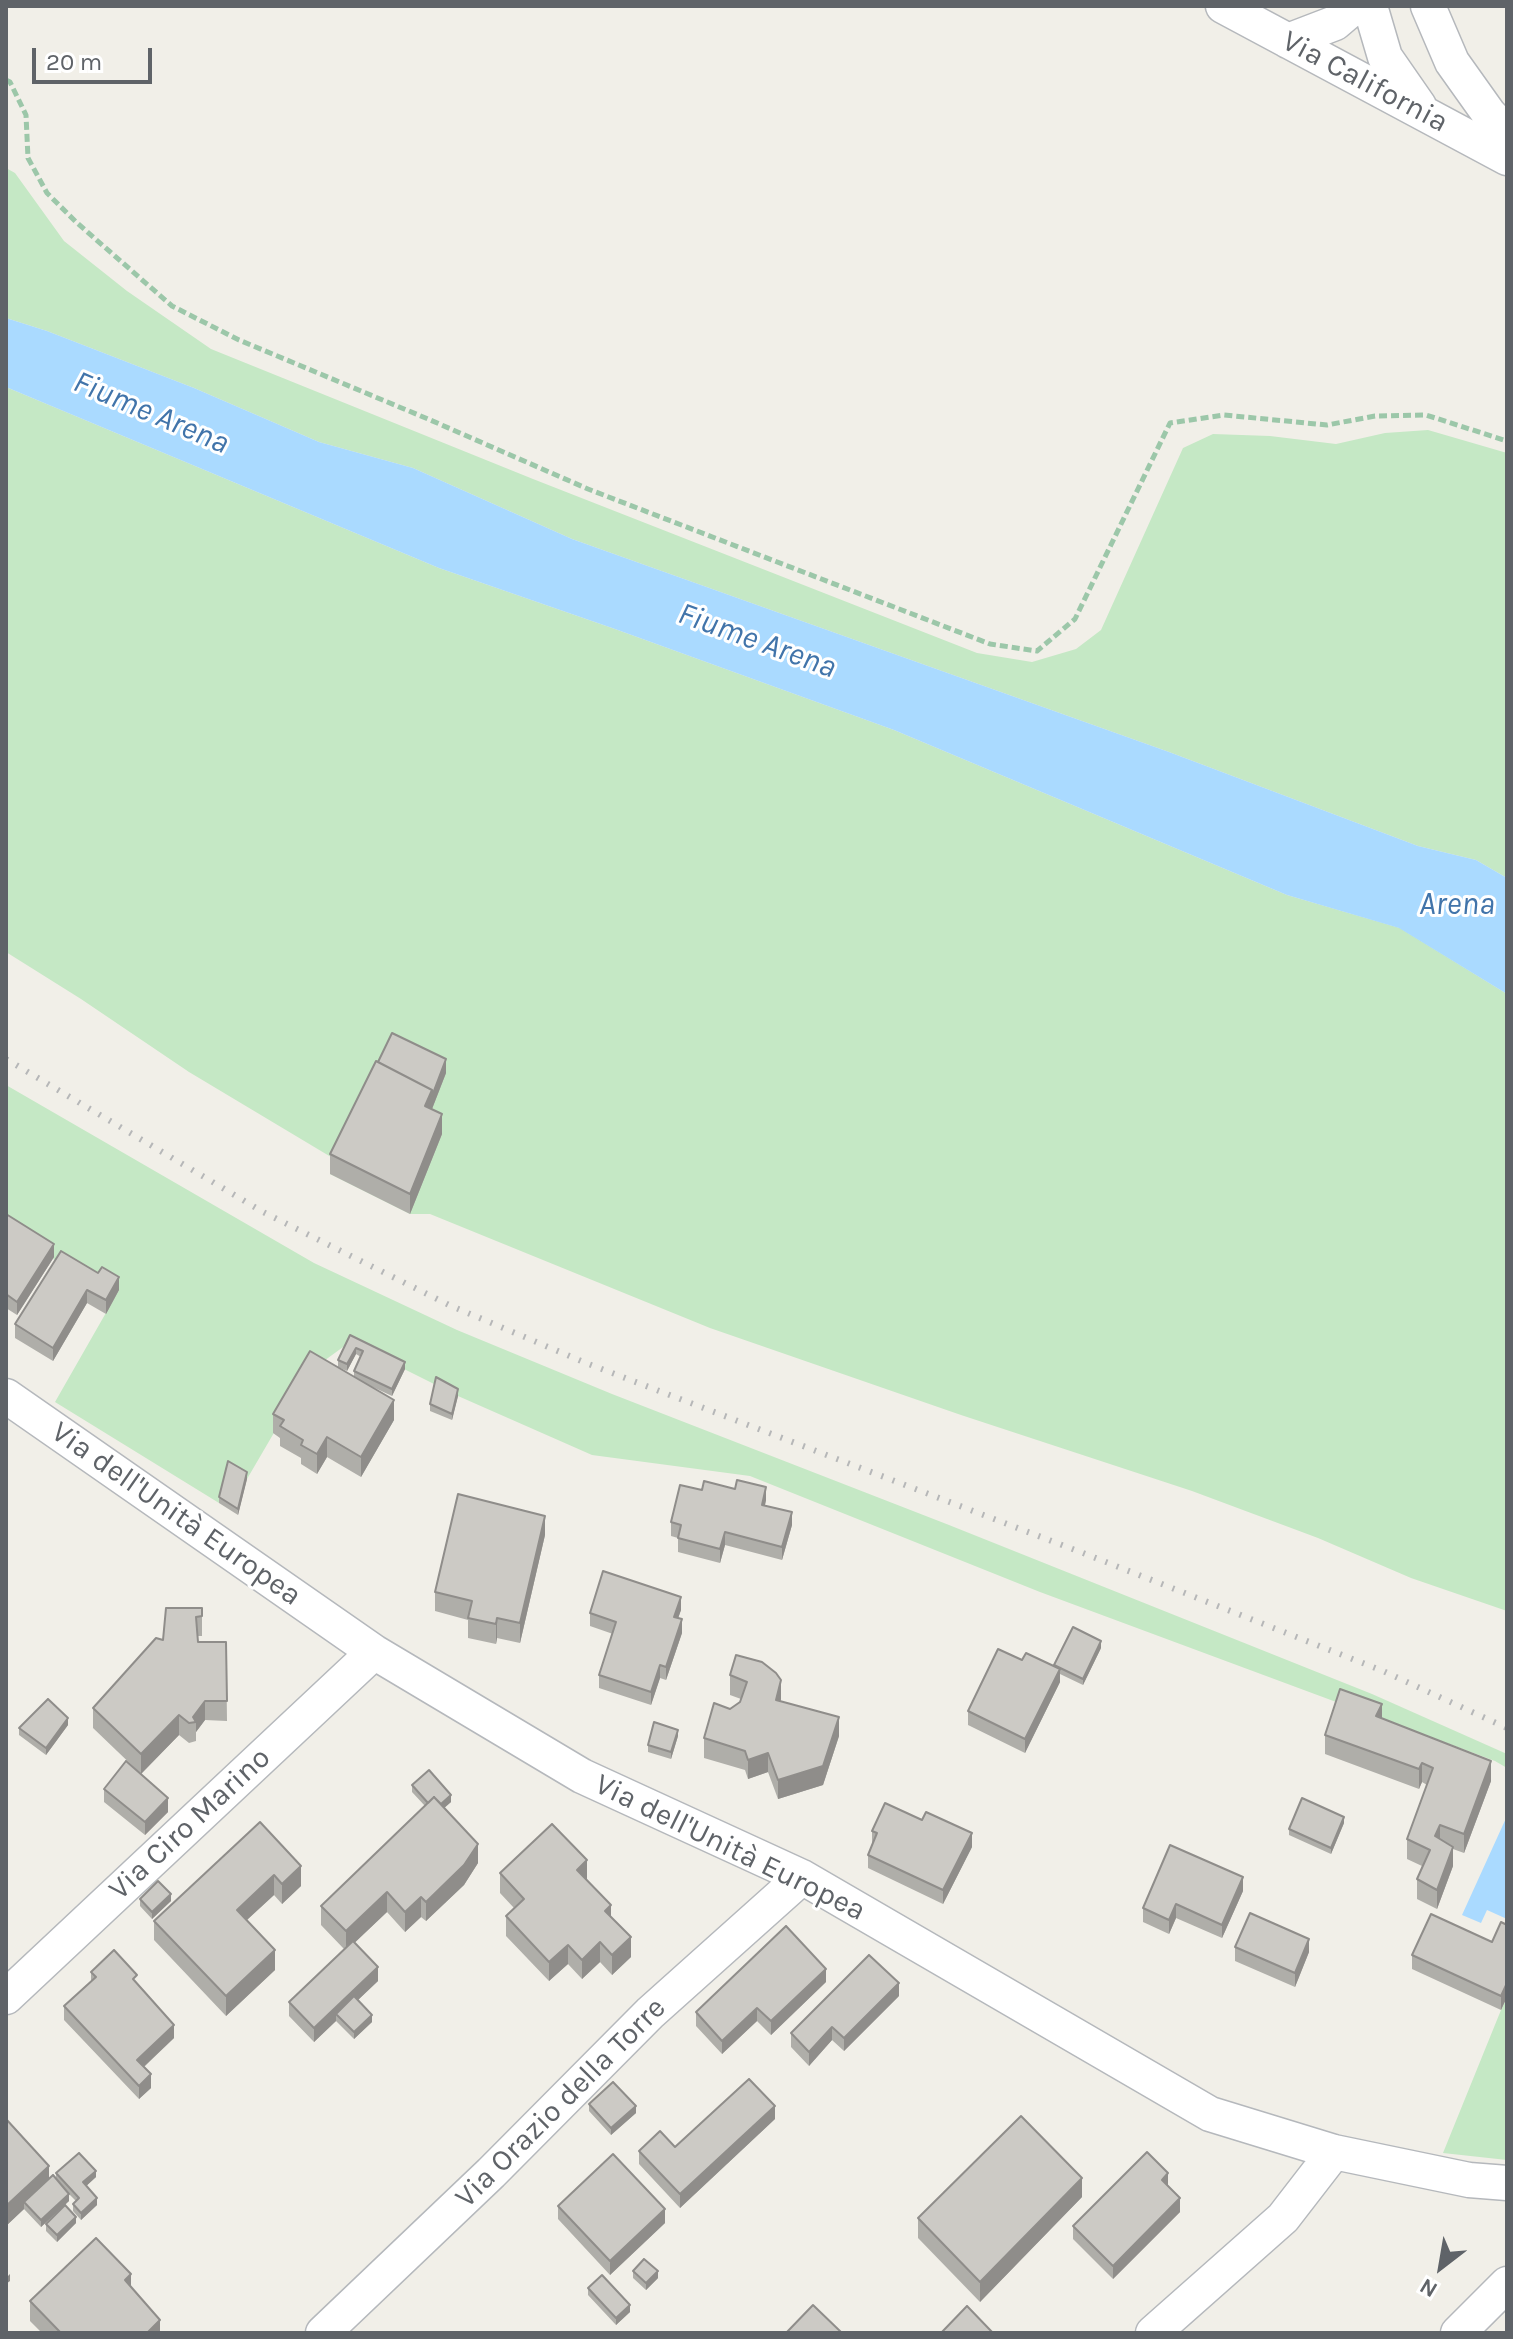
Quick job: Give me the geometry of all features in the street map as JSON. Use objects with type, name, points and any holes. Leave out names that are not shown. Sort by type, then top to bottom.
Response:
[{"type":"street","name":"Via California","points":[[1223,6],[1507,158]]},
{"type":"street","points":[[1288,41],[1335,23],[1355,6]]},
{"type":"street","points":[[1370,6],[1385,57],[1424,113]]},
{"type":"street","points":[[1428,6],[1452,62],[1489,114],[1507,133]]},
{"type":"street","name":"Via dell'Unità Europea","points":[[6,1396],[374,1652],[582,1776],[802,1877],[1210,2114],[1334,2152],[1469,2180],[1507,2183]]},
{"type":"street","name":"Via Ciro Marino","points":[[6,1997],[374,1652]]},
{"type":"street","name":"Via Orazio della Torre","points":[[323,2333],[491,2173],[650,2013],[802,1877]]},
{"type":"street","points":[[1153,2333],[1283,2218],[1334,2152]]},
{"type":"street","points":[[1458,2333],[1507,2284]]},
{"type":"path","points":[[6,80],[10,82],[26,115],[28,158],[47,193],[172,306],[239,340],[588,489],[990,644],[1037,651],[1075,619],[1170,423],[1224,415],[1327,425],[1375,416],[1426,415],[1507,441]]},
{"type":"green space","points":[[6,168],[15,173],[64,241],[127,291],[211,349],[977,653],[1032,662],[1076,649],[1101,630],[1183,448],[1213,434],[1270,436],[1336,444],[1385,433],[1428,430],[1507,453],[1507,878],[1476,860],[1418,846],[1169,752],[572,539],[413,468],[319,442],[194,388],[6,318]]},
{"type":"green space","points":[[6,387],[439,568],[894,730],[1287,895],[1400,928],[1507,994],[1507,1611],[1411,1578],[1318,1538],[1192,1491],[710,1328],[430,1214],[410,1214],[330,1174],[336,1160],[189,1072],[6,952]]},
{"type":"green space","points":[[6,1085],[314,1263],[457,1330],[1372,1694],[1507,1754],[1507,1768],[1040,1592],[750,1476],[592,1455],[458,1396],[350,1342],[310,1371],[247,1479],[219,1503],[55,1402],[119,1290],[61,1264],[6,1228]]},
{"type":"green space","points":[[1507,1997],[1507,2160],[1443,2153],[1501,2010]]},
{"type":"water","name":"Arena","points":[[6,318],[194,388],[319,442],[413,468],[572,539],[1169,752],[1418,846],[1476,860],[1507,878],[1507,994],[1399,928],[1287,895],[894,730],[439,568],[6,387]]},
{"type":"water","points":[[1507,1816],[1507,1919],[1487,1910],[1481,1923],[1462,1915]]},
{"type":"building","points":[[392,1033],[446,1059],[432,1096],[432,1090],[378,1062]]},
{"type":"building","points":[[376,1061],[432,1090],[425,1106],[442,1114],[410,1194],[330,1154]]},
{"type":"building","points":[[6,1214],[54,1244],[17,1302],[6,1294]]},
{"type":"building","points":[[61,1251],[98,1273],[102,1267],[119,1277],[106,1300],[87,1290],[53,1348],[15,1324]]},
{"type":"building","points":[[350,1335],[405,1362],[392,1389],[354,1371],[363,1351],[356,1348],[347,1364],[338,1360]]},
{"type":"building","points":[[310,1351],[394,1400],[361,1457],[327,1437],[317,1454],[301,1445],[303,1440],[280,1426],[284,1420],[273,1414]]},
{"type":"building","points":[[436,1377],[458,1389],[452,1414],[430,1404]]},
{"type":"building","points":[[228,1461],[247,1472],[238,1509],[219,1497]]},
{"type":"building","points":[[737,1480],[766,1487],[762,1505],[792,1512],[782,1547],[725,1532],[720,1549],[678,1538],[681,1525],[671,1522],[680,1485],[702,1490],[704,1481],[735,1489]]},
{"type":"building","points":[[458,1494],[545,1516],[520,1623],[497,1618],[496,1624],[468,1618],[472,1601],[435,1592]]},
{"type":"building","points":[[603,1571],[681,1597],[674,1617],[682,1619],[666,1667],[660,1665],[651,1692],[599,1675],[616,1622],[590,1613]]},
{"type":"building","points":[[166,1608],[202,1608],[202,1616],[196,1617],[198,1642],[226,1642],[227,1701],[205,1701],[193,1717],[196,1722],[189,1723],[179,1715],[141,1754],[93,1708],[156,1638],[163,1640]]},
{"type":"building","points":[[1073,1627],[1101,1641],[1083,1679],[1054,1665]]},
{"type":"building","points":[[998,1649],[1022,1660],[1026,1653],[1060,1669],[1025,1739],[968,1711]]},
{"type":"building","points":[[736,1655],[762,1662],[776,1673],[781,1680],[776,1700],[839,1717],[823,1766],[778,1780],[768,1753],[748,1760],[745,1751],[704,1738],[714,1703],[730,1709],[740,1702],[747,1682],[730,1675]]},
{"type":"building","points":[[1340,1689],[1382,1704],[1376,1716],[1491,1761],[1464,1834],[1440,1825],[1435,1836],[1453,1847],[1437,1890],[1417,1879],[1430,1850],[1407,1839],[1433,1768],[1422,1763],[1419,1769],[1325,1735]]},
{"type":"building","points":[[48,1699],[68,1718],[46,1748],[19,1728]]},
{"type":"building","points":[[654,1722],[678,1730],[671,1752],[648,1745]]},
{"type":"building","points":[[126,1761],[168,1798],[145,1822],[104,1789]]},
{"type":"building","points":[[429,1770],[451,1795],[441,1804],[434,1797],[428,1803],[412,1785]]},
{"type":"building","points":[[434,1797],[478,1844],[464,1865],[426,1902],[421,1897],[405,1912],[387,1892],[346,1931],[321,1906]]},
{"type":"building","points":[[1302,1798],[1344,1817],[1331,1848],[1289,1829]]},
{"type":"building","points":[[885,1803],[922,1820],[926,1812],[972,1833],[943,1890],[868,1855],[877,1833],[872,1831]]},
{"type":"building","points":[[260,1822],[301,1866],[282,1884],[274,1875],[237,1910],[275,1950],[226,1996],[154,1921]]},
{"type":"building","points":[[552,1824],[587,1860],[577,1870],[611,1905],[605,1911],[631,1937],[612,1955],[600,1942],[582,1960],[568,1945],[549,1962],[506,1916],[524,1899],[500,1873]]},
{"type":"building","points":[[1170,1845],[1243,1877],[1222,1925],[1176,1904],[1169,1920],[1143,1908]]},
{"type":"building","points":[[158,1881],[171,1894],[152,1912],[140,1899]]},
{"type":"building","points":[[1250,1913],[1309,1939],[1295,1973],[1235,1947]]},
{"type":"building","points":[[1431,1914],[1492,1942],[1501,1922],[1507,1925],[1507,1983],[1501,1996],[1412,1955]]},
{"type":"building","points":[[786,1926],[826,1969],[771,2021],[757,2008],[722,2041],[696,2012]]},
{"type":"building","points":[[353,1941],[378,1967],[314,2028],[289,2002]]},
{"type":"building","points":[[114,1950],[137,1975],[133,1979],[174,2025],[137,2060],[151,2074],[139,2086],[64,2006],[96,1977],[91,1972]]},
{"type":"building","points":[[869,1955],[899,1983],[844,2038],[832,2027],[809,2052],[791,2033]]},
{"type":"building","points":[[354,1996],[372,2015],[354,2032],[336,2014]]},
{"type":"building","points":[[749,2079],[775,2106],[680,2194],[639,2151],[660,2131],[675,2147]]},
{"type":"building","points":[[613,2082],[636,2106],[611,2128],[589,2104]]},
{"type":"building","points":[[1021,2116],[1082,2178],[980,2282],[918,2218]]},
{"type":"building","points":[[6,2119],[49,2166],[6,2206]]},
{"type":"building","points":[[1147,2152],[1168,2173],[1162,2180],[1180,2198],[1113,2266],[1073,2226]]},
{"type":"building","points":[[79,2153],[96,2171],[83,2182],[97,2198],[81,2213],[73,2204],[79,2198],[56,2173]]},
{"type":"building","points":[[613,2154],[665,2209],[610,2261],[558,2206]]},
{"type":"building","points":[[53,2175],[69,2194],[41,2220],[24,2202]]},
{"type":"building","points":[[65,2205],[76,2217],[57,2235],[46,2224]]},
{"type":"building","points":[[96,2238],[131,2274],[125,2280],[160,2320],[147,2333],[61,2333],[30,2301]]},
{"type":"building","points":[[644,2259],[658,2271],[646,2283],[633,2271]]},
{"type":"building","points":[[602,2275],[630,2305],[616,2318],[588,2288]]},
{"type":"building","points":[[813,2305],[842,2333],[786,2333]]},
{"type":"building","points":[[967,2306],[993,2333],[941,2333]]},
{"type":"railway","points":[[6,1059],[263,1212],[449,1305],[586,1363],[1383,1671],[1507,1728]]},
{"type":"water label","name":"Fiume Arena","points":[[151,413]]},
{"type":"water label","name":"Fiume Arena","points":[[757,641]]}]
